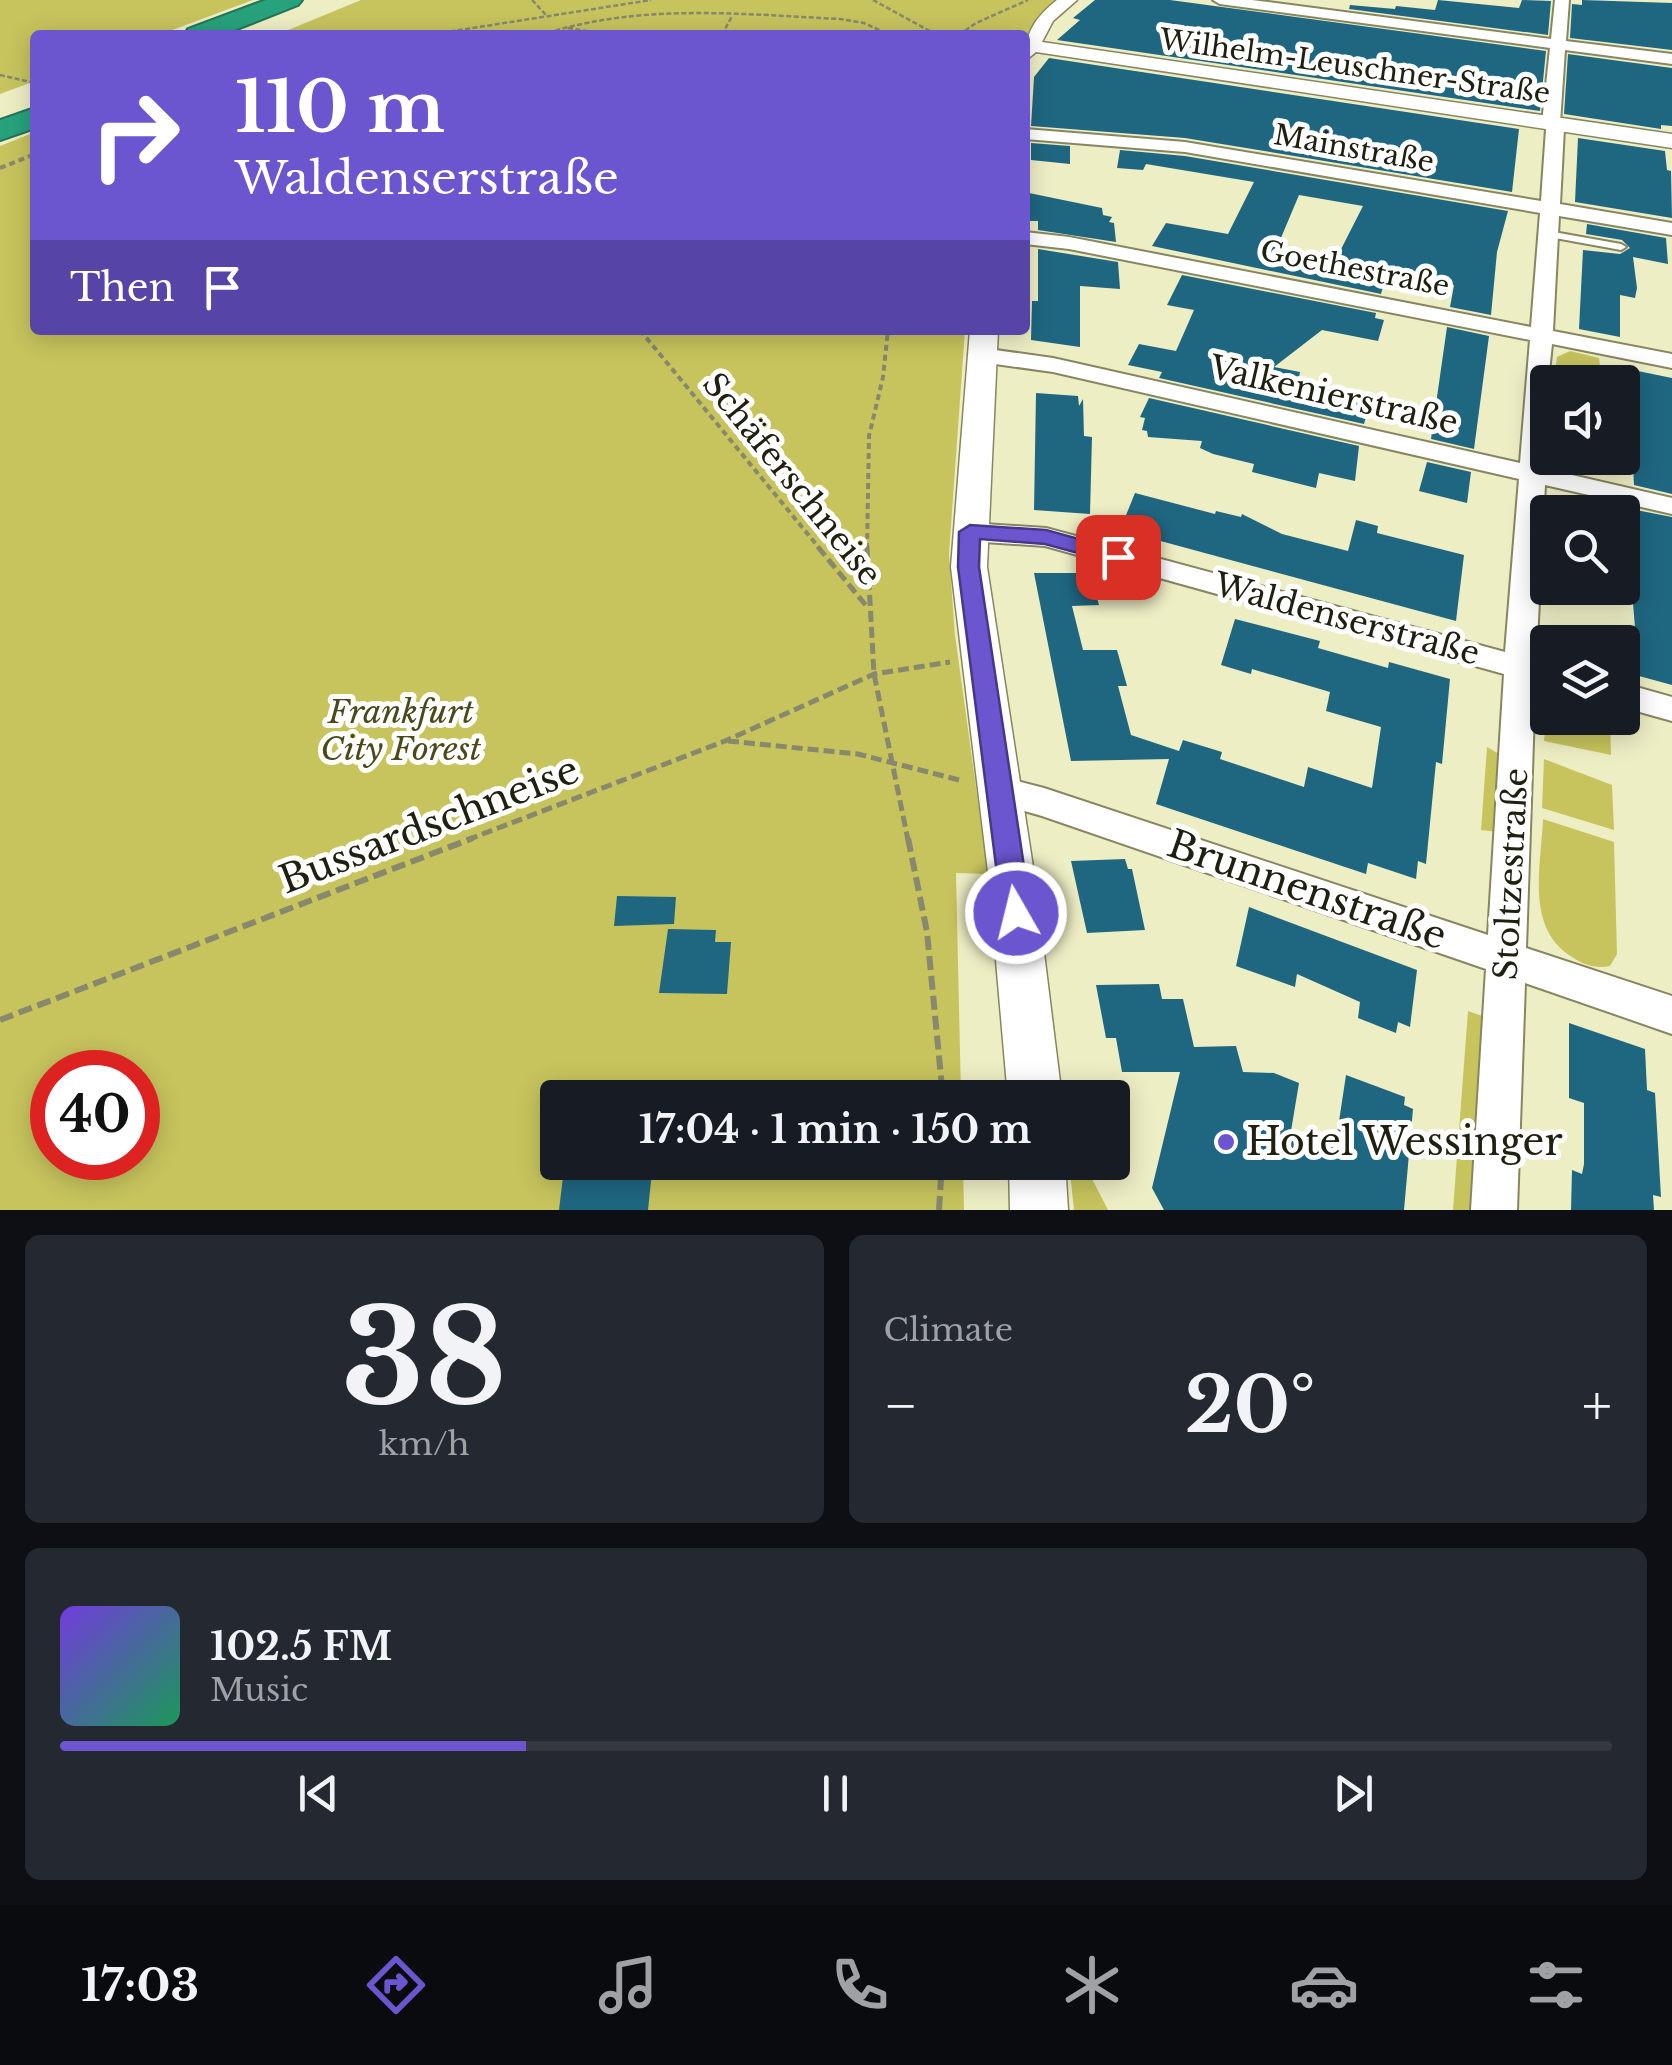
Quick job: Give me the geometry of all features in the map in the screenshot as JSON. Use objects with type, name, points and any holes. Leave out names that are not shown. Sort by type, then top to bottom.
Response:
[{"type":"highway","points":[[214,30],[300,4]]},
{"type":"highway","points":[[250,30],[300,4]]},
{"type":"highway","points":[[0,112],[30,100]]},
{"type":"highway","points":[[0,131],[30,119]]},
{"type":"street","points":[[1030,45],[1046,18],[1068,0]]},
{"type":"street","points":[[1220,0],[1672,59]]},
{"type":"street","name":"Stoltzestraße","points":[[1538,365],[1555,129],[1551,123],[1562,0]]},
{"type":"street","name":"Wilhelm-Leuschner-Straße","points":[[1030,50],[1672,141]]},
{"type":"street","name":"Mainstraße","points":[[1030,134],[1184,147],[1672,229]]},
{"type":"street","name":"Goethestraße","points":[[1030,239],[1672,361]]},
{"type":"street","points":[[982,342],[968,567],[1012,880],[1033,1080]]},
{"type":"street","name":"Valkenierstraße","points":[[982,342],[1053,364],[1530,473]]},
{"type":"street","name":"Stoltzestraße","points":[[1533,475],[1534,625]]},
{"type":"street","name":"Valkenierstraße","points":[[1537,475],[1672,506]]},
{"type":"street","name":"Waldenserstraße","points":[[970,532],[1046,537],[1530,670]]},
{"type":"street","points":[[1640,700],[1672,709]]},
{"type":"street","name":"Stoltzestraße","points":[[1494,1210],[1508,958],[1530,715]]},
{"type":"street","name":"Brunnenstraße","points":[[998,790],[1044,802],[1672,1015]]},
{"type":"street","points":[[1038,1180],[1039,1210]]},
{"type":"lane","points":[[1548,234],[1621,248]]},
{"type":"path","points":[[532,0],[547,16]]},
{"type":"path","points":[[459,30],[652,0]]},
{"type":"path","points":[[872,0],[928,30]]},
{"type":"path","points":[[966,30],[1028,0]]},
{"type":"path","points":[[725,30],[732,16]]},
{"type":"path","points":[[558,30],[610,18],[732,16],[840,19],[879,30]]},
{"type":"path","points":[[565,28],[578,30]]},
{"type":"path","points":[[0,75],[30,82]]},
{"type":"path","points":[[0,168],[30,156]]},
{"type":"path","name":"Schäferschneise","points":[[644,335],[870,611]]},
{"type":"path","points":[[887,335],[883,377],[869,436],[867,554],[874,674],[927,932],[941,1080]]},
{"type":"path","name":"Bussardschneise","points":[[0,1020],[725,740],[874,674],[958,661]]},
{"type":"path","points":[[725,740],[893,762],[998,790]]},
{"type":"path","points":[[938,1210],[940,1180]]},
{"type":"green space","points":[[0,0],[253,0],[172,30],[30,30],[30,83],[0,94]]},
{"type":"green space","points":[[361,0],[1060,0],[1039,17],[1030,32],[288,30]]},
{"type":"green space","name":"Frankfurt City Forest","points":[[30,134],[30,335],[965,335],[949,554],[955,635],[988,874],[956,873],[961,1080],[540,1080],[540,1180],[963,1180],[964,1210],[0,1210],[0,146]]},
{"type":"green space","points":[[1570,351],[1599,358],[1600,365],[1556,365],[1557,357]]},
{"type":"green space","points":[[1545,735],[1610,735],[1611,755],[1544,741]]},
{"type":"green space","points":[[1487,747],[1501,755],[1497,832],[1481,830]]},
{"type":"green space","points":[[1544,759],[1612,785],[1614,830],[1542,808]]},
{"type":"green space","points":[[1543,819],[1614,842],[1617,954],[1610,966],[1595,967],[1577,960],[1557,945],[1547,930],[1539,895]]},
{"type":"green space","points":[[1468,1011],[1485,1017],[1473,1210],[1453,1210]]},
{"type":"green space","points":[[1071,1180],[1093,1180],[1108,1210],[1074,1210]]},
{"type":"building","points":[[1095,0],[1170,0],[1546,51],[1540,111],[1057,40],[1080,20],[1073,18]]},
{"type":"building","points":[[1438,0],[1519,8],[1522,0],[1551,1],[1548,35],[1349,9],[1350,5],[1435,10]]},
{"type":"building","points":[[1582,0],[1672,3],[1672,50],[1570,38],[1572,4],[1582,5]]},
{"type":"building","points":[[1568,54],[1672,68],[1672,126],[1661,125],[1661,129],[1564,114]]},
{"type":"building","points":[[1049,58],[1519,129],[1512,192],[1185,138],[1031,126],[1034,77]]},
{"type":"building","points":[[1578,138],[1665,151],[1667,170],[1671,171],[1672,218],[1575,202]]},
{"type":"building","points":[[1031,143],[1070,146],[1070,164],[1031,160]]},
{"type":"building","points":[[1120,150],[1185,156],[1508,211],[1497,252],[1491,315],[1450,307],[1454,285],[1387,272],[1381,294],[1152,246],[1166,223],[1228,234],[1254,182],[1146,164],[1143,170],[1117,168]],"holes":[[[1299,195],[1363,206],[1334,263],[1275,252]]]},
{"type":"building","points":[[1030,193],[1102,208],[1103,215],[1112,217],[1109,222],[1114,223],[1116,242],[1038,230],[1038,221],[1030,221]]},
{"type":"building","points":[[1587,224],[1666,238],[1668,264],[1633,257],[1637,288],[1635,298],[1620,295],[1620,337],[1579,329],[1583,250],[1620,254],[1630,248],[1622,240],[1586,234]]},
{"type":"building","points":[[1038,249],[1118,262],[1120,289],[1080,286],[1080,347],[1031,340],[1032,301],[1038,301]]},
{"type":"building","points":[[1182,275],[1376,313],[1375,318],[1384,320],[1378,341],[1322,330],[1274,367],[1300,372],[1298,382],[1371,399],[1364,424],[1159,378],[1162,372],[1128,365],[1139,344],[1176,351],[1194,310],[1167,305]]},
{"type":"building","points":[[1447,327],[1489,336],[1474,449],[1431,439]]},
{"type":"building","points":[[1640,371],[1672,378],[1672,494],[1634,485],[1633,475],[1640,475]]},
{"type":"building","points":[[1036,393],[1078,396],[1079,406],[1083,399],[1084,436],[1092,437],[1090,514],[1034,510]]},
{"type":"building","points":[[1149,398],[1359,446],[1355,481],[1319,473],[1316,488],[1252,472],[1254,464],[1213,454],[1200,448],[1202,441],[1148,437],[1147,431],[1142,430],[1145,418],[1140,417]]},
{"type":"building","points":[[1427,462],[1471,472],[1467,503],[1419,491]]},
{"type":"building","points":[[1135,493],[1215,514],[1242,514],[1282,534],[1348,551],[1356,520],[1378,526],[1377,533],[1464,555],[1456,621],[1120,530]]},
{"type":"building","points":[[1640,511],[1672,517],[1672,685],[1640,676],[1640,625],[1635,625],[1633,605],[1640,605]]},
{"type":"building","points":[[1034,573],[1076,573],[1078,581],[1092,581],[1099,605],[1072,606],[1083,650],[1117,650],[1127,686],[1118,686],[1131,735],[1179,751],[1183,740],[1222,752],[1220,759],[1304,787],[1308,767],[1372,788],[1381,727],[1326,711],[1330,692],[1252,669],[1251,674],[1221,665],[1235,619],[1320,641],[1318,648],[1388,668],[1389,662],[1450,679],[1442,764],[1436,762],[1426,864],[1418,861],[1416,879],[1368,863],[1366,874],[1156,804],[1169,759],[1071,761]]},
{"type":"building","points":[[1125,859],[1128,869],[1132,869],[1145,930],[1087,933],[1071,861]]},
{"type":"building","points":[[617,896],[676,897],[674,924],[614,926]]},
{"type":"building","points":[[1249,907],[1417,970],[1410,1027],[1398,1022],[1396,1033],[1358,1018],[1360,1002],[1297,974],[1295,987],[1236,966]]},
{"type":"building","points":[[668,929],[716,930],[715,942],[731,942],[727,994],[659,993]]},
{"type":"building","name":"Hotel Wessinger","points":[[1159,984],[1162,999],[1183,999],[1194,1047],[1236,1046],[1243,1072],[1274,1073],[1299,1083],[1291,1131],[1335,1148],[1346,1075],[1405,1097],[1404,1105],[1413,1109],[1404,1210],[1164,1210],[1152,1188],[1180,1072],[1122,1072],[1116,1038],[1106,1038],[1096,985]]},
{"type":"building","points":[[1569,1023],[1645,1049],[1647,1090],[1655,1093],[1661,1197],[1653,1195],[1654,1210],[1571,1210],[1572,1170],[1582,1174],[1584,1164],[1584,1103],[1569,1098]]},
{"type":"building","points":[[563,1180],[651,1180],[648,1210],[559,1210]]},
{"type":"place","name":"Hotel Wessinger","points":[[1226,1142]]},
{"type":"route","points":[[1016,913],[968,567],[970,532],[1046,537],[1118,557]]}]
